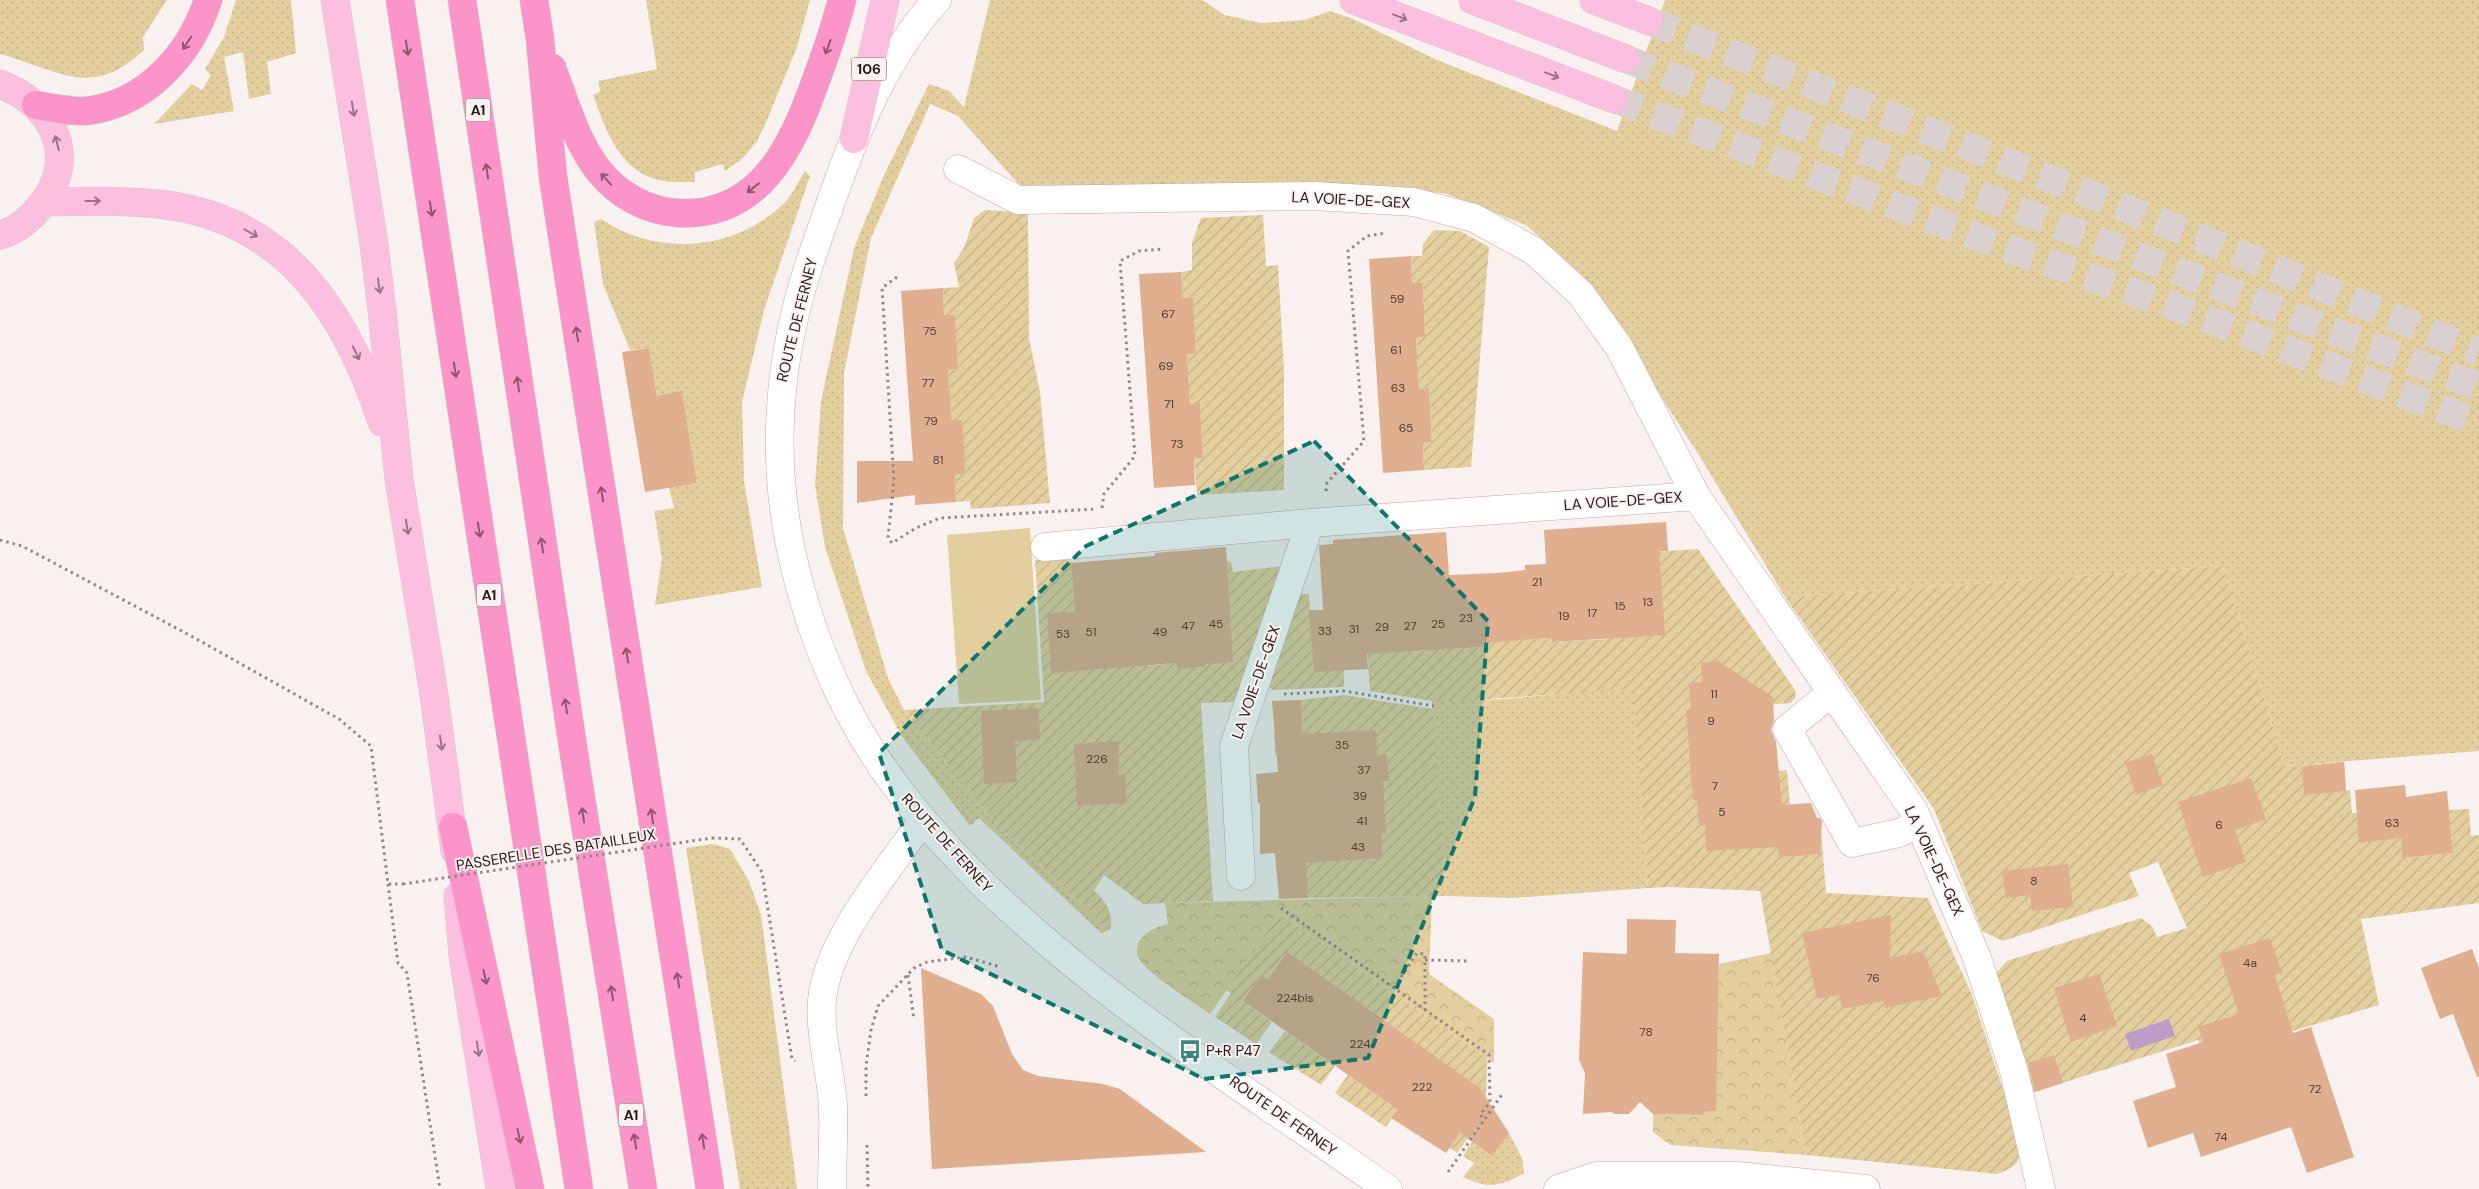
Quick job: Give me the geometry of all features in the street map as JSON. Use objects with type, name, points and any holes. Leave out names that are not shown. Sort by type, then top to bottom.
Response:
[{"type":"highway","points":[[36,105],[84,111],[102,108],[134,96],[154,82],[185,47],[197,26],[208,0]]},
{"type":"highway","name":"A1","points":[[400,0],[579,1189]]},
{"type":"highway","name":"A1","points":[[462,0],[572,744],[643,1189]]},
{"type":"highway","points":[[534,0],[540,38],[553,176],[710,1189]]},
{"type":"highway","points":[[540,38],[585,148],[610,183],[628,196],[649,207],[674,212],[703,212],[743,196],[766,177],[784,155],[806,108],[835,27],[842,0]]},
{"type":"highway","points":[[453,827],[530,1189]]},
{"type":"main road","points":[[328,0],[345,61]]},
{"type":"main road","points":[[336,0],[381,301],[399,479],[453,827],[463,956],[500,1189]]},
{"type":"main road","name":"106","points":[[854,139],[886,0]]},
{"type":"main road","points":[[1354,0],[1614,99]]},
{"type":"main road","points":[[1473,0],[1626,59]]},
{"type":"main road","points":[[1594,0],[1649,21]]},
{"type":"main road","points":[[0,84],[14,89],[36,105],[53,127],[60,149],[59,174],[45,202],[31,217],[0,235]]},
{"type":"main road","points":[[45,202],[139,202],[190,210],[236,225],[275,249],[311,282],[328,304],[352,343],[372,392],[399,479]]},
{"type":"street","name":"ROUTE DE FERNEY","points":[[937,0],[924,14],[901,47],[854,139],[810,264],[784,364],[779,437],[782,507],[794,568],[806,611],[834,681],[850,714],[893,783],[923,820],[1017,917],[1105,990],[1168,1037],[1388,1189]]},
{"type":"street","name":"LA VOIE-DE-GEX","points":[[958,169],[1018,200],[1315,196],[1414,202],[1474,218],[1534,251],[1581,294],[1619,347],[1696,496],[1914,811],[1977,958],[2014,1071],[2041,1189]]},
{"type":"street","name":"LA VOIE-DE-GEX","points":[[1045,547],[1310,523],[1696,496]]},
{"type":"street","name":"LA VOIE-DE-GEX","points":[[1240,876],[1234,746],[1310,523]]},
{"type":"street","points":[[1832,692],[1788,729],[1852,843],[1899,833],[1919,823]]},
{"type":"street","points":[[832,1189],[832,1106],[822,1001],[832,962],[846,931],[923,820]]},
{"type":"street","points":[[1558,1189],[1596,1176],[1738,1176],[1866,1189]]},
{"type":"path","points":[[1335,493],[1325,494],[1327,483],[1364,441],[1348,251],[1368,236],[1392,232]]},
{"type":"path","points":[[1102,508],[1104,494],[1135,456],[1120,261],[1139,252],[1163,249]]},
{"type":"path","points":[[897,277],[882,288],[894,480],[888,538],[892,543],[916,528],[940,518],[1112,508]]},
{"type":"path","points":[[0,540],[22,546],[193,637],[339,719],[371,746],[398,963],[407,973],[440,1189]]},
{"type":"path","points":[[1251,696],[1344,691],[1434,706]]},
{"type":"path","name":"PASSERELLE DES BATAILLEUX","points":[[388,884],[403,884],[712,838],[740,838],[762,872],[792,1059],[802,1066],[828,1066]]},
{"type":"path","points":[[1281,908],[1489,1055],[1490,1102],[1480,1115],[1485,1119]]},
{"type":"path","points":[[1394,988],[1417,953],[1425,954],[1425,1010]]},
{"type":"path","points":[[828,1066],[866,1066],[871,1030],[878,1006],[914,968],[927,962],[966,957],[1001,967]]},
{"type":"path","points":[[1425,960],[1469,961]]},
{"type":"path","points":[[908,974],[914,1020]]},
{"type":"path","points":[[1448,1172],[1503,1094]]},
{"type":"highlighted area","points":[[1314,441],[1488,621],[1475,797],[1368,1058],[1204,1079],[942,950],[879,753],[1086,546]]},
{"type":"green space","points":[[0,0],[167,0],[143,37],[144,50],[125,65],[108,74],[74,77],[0,54]]},
{"type":"green space","points":[[236,0],[291,0],[296,53],[267,62],[271,94],[249,99],[243,52],[224,57],[234,111],[154,124],[192,84],[202,90],[211,75],[205,69],[224,37]]},
{"type":"green space","points":[[646,0],[810,0],[797,47],[757,141],[742,159],[725,171],[723,164],[695,172],[695,182],[671,182],[654,179],[638,171],[620,153],[613,142],[593,95],[600,91],[598,81],[657,69]]},
{"type":"green space","points":[[990,0],[1202,0],[1225,15],[1261,23],[1305,20],[1330,11],[1353,19],[1437,60],[1617,131],[1665,0],[2479,0],[2479,751],[2285,766],[2223,566],[1785,597],[1697,452],[1581,274],[1526,225],[1444,193],[1310,184],[1020,186],[958,116],[930,104],[871,238],[844,373],[843,528],[888,678],[904,710],[1000,828],[1110,930],[1101,933],[979,818],[970,826],[901,735],[866,671],[825,547],[815,485],[821,401],[854,248],[884,175],[929,84],[949,91],[964,107]]},
{"type":"green space","points":[[805,171],[810,176],[764,310],[742,402],[744,482],[762,587],[655,605],[662,558],[654,511],[674,508],[669,487],[697,483],[682,392],[657,396],[649,348],[630,350],[603,284],[594,222],[601,219],[623,231],[645,239],[669,243],[693,244],[717,240],[740,233],[761,221],[785,203]]},
{"type":"green space","points":[[985,210],[1028,213],[1029,338],[1040,392],[1050,503],[971,509],[970,501],[956,502],[955,475],[965,474],[952,421],[948,370],[958,369],[955,315],[944,315],[943,288],[959,287],[954,263],[964,248],[974,218]]},
{"type":"green space","points":[[1263,215],[1266,266],[1278,265],[1284,370],[1284,490],[1197,495],[1194,458],[1203,457],[1200,404],[1190,404],[1187,354],[1196,353],[1193,298],[1183,298],[1181,272],[1192,270],[1192,243],[1201,218]]},
{"type":"green space","points":[[1434,230],[1460,231],[1489,247],[1471,467],[1424,470],[1423,443],[1432,441],[1429,388],[1419,389],[1416,338],[1425,337],[1423,283],[1412,283],[1411,256],[1422,256],[1423,244]]},
{"type":"green space","points":[[1030,528],[1041,700],[959,704],[947,535]]},
{"type":"green space","points":[[1698,549],[1795,690],[1796,697],[1791,703],[1763,705],[1737,752],[1777,749],[1778,771],[1787,770],[1790,805],[1772,821],[1820,818],[1826,893],[1928,898],[1972,995],[2021,1144],[2018,1161],[2012,1167],[1997,1174],[1806,1155],[1760,891],[1670,887],[1648,888],[1633,689],[1459,701],[1432,701],[1370,691],[1367,650],[1398,648],[1398,652],[1426,651],[1426,646],[1454,645],[1455,649],[1483,647],[1482,633],[1522,631],[1523,640],[1551,638],[1552,642],[1608,639],[1638,553]]},
{"type":"green space","points":[[1071,558],[1073,587],[1108,585],[1144,617],[1148,666],[1176,663],[1177,669],[1205,667],[1200,599],[1216,563],[1231,561],[1233,572],[1282,566],[1238,702],[1201,703],[1213,901],[1143,904],[1104,875],[1094,891],[1108,908],[1111,919],[1110,930],[1000,828],[904,710],[1044,702],[1035,560]]},
{"type":"green space","points":[[2223,566],[2285,766],[2344,762],[2346,791],[2350,790],[2352,813],[2357,813],[2360,842],[2401,838],[2402,858],[2453,853],[2449,810],[2469,809],[2471,836],[2479,835],[2479,903],[2361,919],[2379,1005],[2206,1057],[2198,1040],[2034,1092],[1996,973],[2007,961],[2141,918],[2152,926],[2157,937],[2187,928],[2158,862],[2129,873],[2139,896],[2003,941],[1982,931],[1934,809],[1785,597]]},
{"type":"green space","points":[[1298,594],[1309,594],[1313,658],[1344,670],[1344,687],[1273,690],[1269,687]]},
{"type":"green space","points":[[1612,689],[1634,689],[1648,888],[1513,898],[1446,896],[1432,701],[1506,699]]},
{"type":"green space","points":[[1344,695],[1433,709],[1446,896],[1308,898],[1298,752],[1275,754],[1274,732],[1303,729],[1301,700]]},
{"type":"green space","points":[[713,844],[730,849],[749,881],[761,915],[797,1189],[740,1189],[686,848]]},
{"type":"green space","points":[[1432,896],[1429,974],[1494,1019],[1494,1063],[1280,914],[1210,1014],[1159,979],[1138,957],[1138,944],[1141,939],[1151,931],[1168,924],[1165,903]]},
{"type":"green space","points":[[1280,914],[1487,1058],[1486,1101],[1480,1121],[1457,1153],[1440,1140],[1287,952],[1268,979],[1261,975],[1243,1001],[1272,1022],[1256,1044],[1215,1017],[1231,993],[1226,990]]},
{"type":"green space","points":[[1771,953],[1806,1155],[1670,1145],[1653,1132],[1653,1114],[1703,1115],[1707,1111],[1719,964]]},
{"type":"green space","points":[[1285,1031],[1335,1066],[1321,1085],[1269,1052]]},
{"type":"green space","points":[[1348,1075],[1398,1110],[1386,1127],[1335,1093]]},
{"type":"green space","points":[[1509,1133],[1522,1158],[1524,1173],[1501,1184],[1494,1185],[1487,1185],[1463,1177],[1474,1163],[1463,1156],[1472,1142],[1492,1156]]},
{"type":"shaded area","points":[[2169,1019],[2175,1036],[2131,1051],[2125,1034]]},
{"type":"building","points":[[1411,256],[1412,283],[1423,283],[1425,337],[1416,338],[1419,389],[1429,388],[1432,442],[1423,443],[1424,470],[1383,473],[1369,259]]},
{"type":"building","points":[[1181,272],[1183,298],[1193,298],[1196,353],[1187,354],[1190,404],[1200,403],[1203,458],[1194,458],[1195,485],[1154,488],[1139,274]]},
{"type":"building","points":[[943,288],[944,315],[955,315],[958,369],[948,370],[952,421],[962,420],[964,443],[965,474],[955,475],[956,502],[915,505],[915,495],[857,503],[857,461],[913,461],[901,291]]},
{"type":"building","points":[[649,348],[657,396],[682,391],[697,483],[645,492],[622,352]]},
{"type":"building","points":[[1666,522],[1668,551],[1659,551],[1665,635],[1552,642],[1551,638],[1483,643],[1483,647],[1367,654],[1368,669],[1314,672],[1309,610],[1323,610],[1319,545],[1333,544],[1333,540],[1446,532],[1449,575],[1498,573],[1525,570],[1525,565],[1546,564],[1544,530]]},
{"type":"building","points":[[1226,547],[1233,662],[1177,669],[1176,663],[1051,673],[1047,613],[1075,612],[1071,563],[1155,556],[1155,553]]},
{"type":"building","points":[[1718,661],[1773,697],[1774,720],[1771,730],[1776,742],[1782,805],[1811,803],[1817,818],[1820,818],[1822,821],[1820,854],[1779,857],[1778,847],[1706,851],[1705,825],[1699,826],[1697,800],[1693,800],[1686,710],[1691,709],[1689,683],[1702,682],[1701,663]]},
{"type":"building","points":[[1301,700],[1303,734],[1376,730],[1377,756],[1387,755],[1389,781],[1383,781],[1386,833],[1381,833],[1383,858],[1306,863],[1308,898],[1279,899],[1275,853],[1260,854],[1260,803],[1258,803],[1256,774],[1278,772],[1272,701]]},
{"type":"building","points":[[1038,708],[1040,739],[1015,741],[1017,782],[984,784],[981,711]]},
{"type":"building","points":[[1119,741],[1119,775],[1125,774],[1127,803],[1077,806],[1074,744]]},
{"type":"building","points":[[2152,754],[2163,785],[2136,795],[2125,763]]},
{"type":"building","points":[[2344,762],[2346,791],[2304,795],[2302,767]]},
{"type":"building","points":[[2251,778],[2266,819],[2235,830],[2246,862],[2203,877],[2178,802]]},
{"type":"building","points":[[2405,785],[2406,797],[2447,791],[2453,853],[2402,858],[2401,838],[2359,843],[2355,790]]},
{"type":"building","points":[[2068,864],[2073,907],[2032,911],[2030,895],[2006,898],[2002,871]]},
{"type":"building","points":[[1891,915],[1890,958],[1923,951],[1942,996],[1885,1008],[1884,1001],[1842,1009],[1839,995],[1817,999],[1802,933]]},
{"type":"building","points":[[1627,919],[1676,920],[1675,953],[1719,954],[1716,1111],[1707,1111],[1703,1115],[1653,1114],[1640,1102],[1629,1114],[1614,1114],[1612,1112],[1583,1114],[1585,1073],[1579,1060],[1583,952],[1627,954]]},
{"type":"building","points":[[2270,938],[2282,973],[2275,975],[2293,1033],[2311,1027],[2354,1157],[2307,1173],[2291,1127],[2201,1157],[2193,1133],[2148,1148],[2133,1101],[2176,1087],[2166,1054],[2203,1042],[2198,1027],[2239,1014],[2219,954]]},
{"type":"building","points":[[2472,949],[2479,968],[2479,1077],[2477,1077],[2453,1014],[2440,1019],[2421,968]]},
{"type":"building","points":[[1287,952],[1480,1088],[1509,1133],[1492,1156],[1460,1133],[1446,1153],[1391,1118],[1398,1110],[1243,1001],[1261,975],[1268,979]]},
{"type":"building","points":[[921,968],[981,994],[993,1006],[1012,1054],[1023,1070],[1038,1076],[1103,1084],[1120,1089],[1206,1152],[932,1169]]},
{"type":"building","points":[[2099,974],[2117,1026],[2071,1042],[2054,988]]},
{"type":"building","points":[[2054,1055],[2063,1083],[2035,1092],[2028,1063]]},
{"type":"tunnel","points":[[1649,21],[2188,233],[2479,352]]},
{"type":"tunnel","points":[[1626,59],[2479,387]]},
{"type":"tunnel","points":[[1614,99],[2012,250],[2168,304],[2479,423]]},
{"type":"place","name":"P+R P47","points":[[1190,1051]]}]
